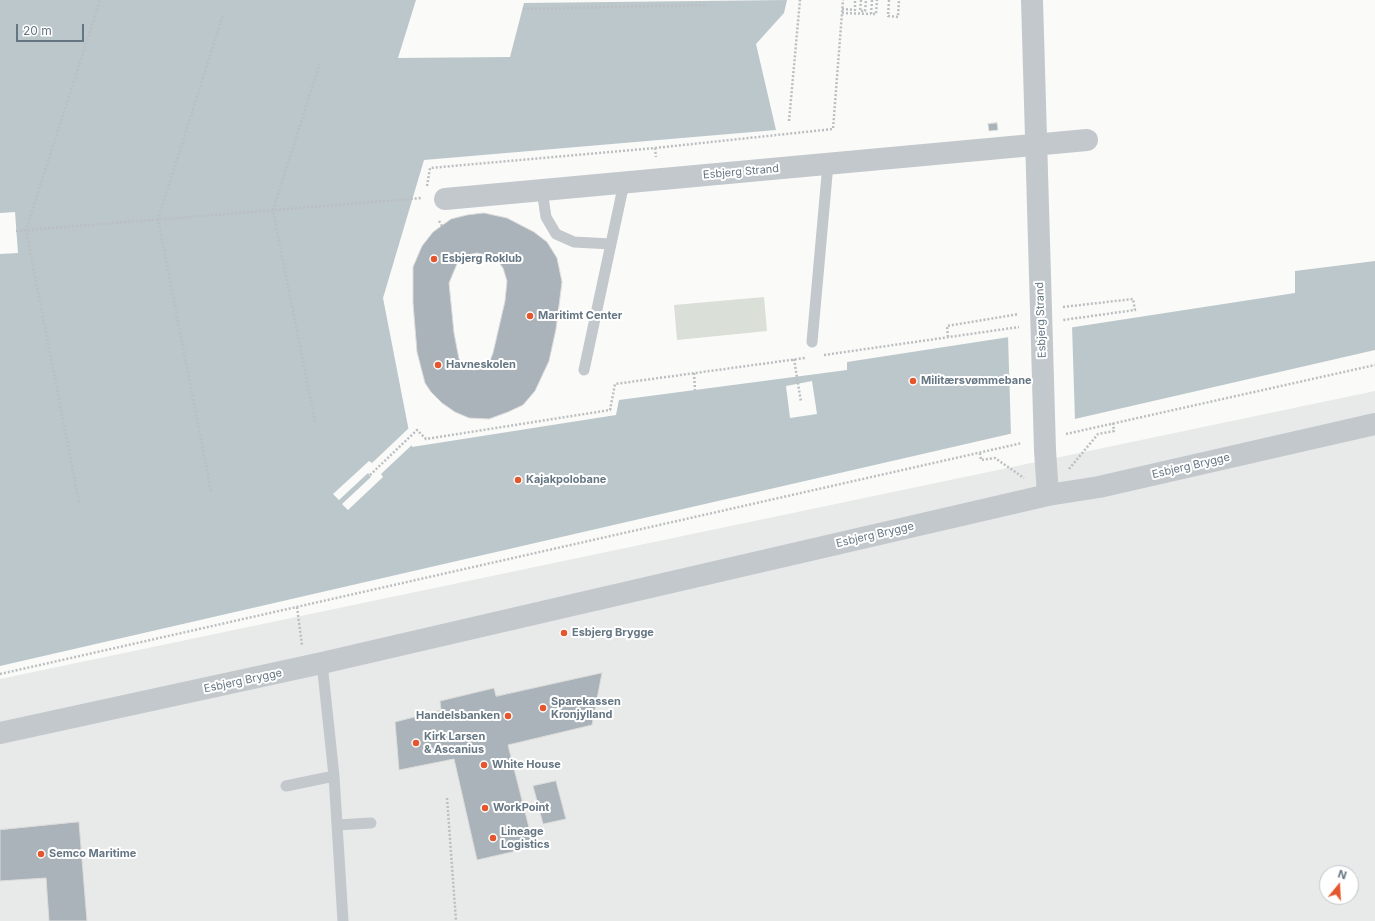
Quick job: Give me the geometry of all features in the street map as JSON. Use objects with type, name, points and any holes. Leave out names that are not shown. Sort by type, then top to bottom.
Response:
[{"type":"street","name":"Esbjerg Strand","points":[[1032,0],[1037,144],[1049,316],[1045,450],[1048,495]]},
{"type":"street","name":"Esbjerg Strand","points":[[432,196],[542,190],[624,183],[1087,140]]},
{"type":"street","name":"Esbjerg Brygge","points":[[0,733],[314,665],[1048,495],[1099,487],[1375,424]]},
{"type":"lane","points":[[812,342],[828,164]]},
{"type":"lane","points":[[584,370],[624,183]]},
{"type":"lane","points":[[542,190],[546,217],[556,234],[574,242],[611,244]]},
{"type":"lane","points":[[314,665],[334,776],[343,921]]},
{"type":"lane","points":[[286,786],[334,776]]},
{"type":"lane","points":[[337,825],[371,823]]},
{"type":"path","points":[[79,502],[26,230],[100,0]]},
{"type":"path","points":[[790,121],[800,0]]},
{"type":"path","points":[[16,231],[432,196],[430,168],[656,148],[833,129],[843,0]]},
{"type":"path","points":[[842,9],[855,10],[855,0]]},
{"type":"path","points":[[860,12],[861,0]]},
{"type":"path","points":[[860,12],[865,11],[866,0]]},
{"type":"path","points":[[871,14],[872,0]]},
{"type":"path","points":[[842,13],[860,12],[876,14],[877,0]]},
{"type":"path","points":[[889,0],[888,16],[898,17],[899,0]]},
{"type":"path","points":[[523,9],[706,5]]},
{"type":"path","points":[[211,492],[158,219],[223,16]]},
{"type":"path","points":[[315,422],[273,210],[320,63]]},
{"type":"path","points":[[656,148],[657,180]]},
{"type":"path","points":[[1049,316],[1135,310]]},
{"type":"path","points":[[818,356],[1026,326]]},
{"type":"path","points":[[370,475],[417,430],[426,439],[610,410],[615,384],[810,357]]},
{"type":"path","points":[[794,359],[801,402]]},
{"type":"path","points":[[1061,435],[1375,365]]},
{"type":"path","points":[[694,373],[695,390]]},
{"type":"path","points":[[980,453],[981,460],[995,458],[1048,495],[1098,434],[1114,431],[1113,423]]},
{"type":"path","points":[[0,674],[1024,443]]},
{"type":"path","points":[[297,607],[314,665]]},
{"type":"path","points":[[447,798],[456,921]]},
{"type":"shaded area","points":[[0,0],[416,0],[398,58],[510,57],[524,3],[787,0],[784,13],[756,44],[776,130],[424,160],[383,298],[412,447],[616,415],[619,400],[847,370],[847,362],[1295,293],[1295,271],[1375,261],[1375,350],[0,666]]},
{"type":"shaded area","points":[[764,297],[767,331],[677,340],[674,305]]},
{"type":"shaded area","points":[[1375,391],[1375,921],[0,921],[0,679]]},
{"type":"pier","points":[[15,212],[18,253],[0,254],[0,213]]},
{"type":"pier","points":[[1072,325],[1075,421],[1011,436],[1008,335]]},
{"type":"pier","points":[[812,381],[817,414],[790,418],[786,386]]},
{"type":"pier","points":[[410,427],[413,444],[381,474],[383,477],[348,510],[342,504],[371,477],[368,473],[339,500],[333,494],[369,461],[372,463]]},
{"type":"building","points":[[997,123],[998,130],[989,131],[988,124]]},
{"type":"building","name":"Maritimt Center","points":[[484,213],[507,218],[534,232],[547,242],[557,258],[562,282],[556,329],[549,361],[535,391],[523,405],[489,419],[469,418],[455,412],[442,403],[431,392],[425,383],[417,352],[413,303],[413,267],[422,246],[433,232],[451,219]],"holes":[[[477,253],[495,257],[503,268],[507,281],[505,301],[493,353],[489,363],[482,368],[474,370],[466,367],[459,359],[454,333],[449,283],[457,264],[465,256]]]},
{"type":"building","name":"White House","points":[[602,673],[592,725],[508,745],[534,847],[477,860],[454,759],[399,770],[395,722],[441,710],[440,701],[494,688],[496,696]]},
{"type":"building","points":[[556,781],[566,819],[543,824],[533,786]]},
{"type":"building","name":"Semco Maritime","points":[[79,822],[87,921],[49,921],[46,878],[0,881],[0,830]]},
{"type":"place","name":"Esbjerg Roklub","points":[[434,259]]},
{"type":"place","name":"Maritimt Center","points":[[530,316]]},
{"type":"place","name":"Havneskolen","points":[[438,365]]},
{"type":"place","name":"Militærsvømmebane","points":[[913,381]]},
{"type":"place","name":"Kajakpolobane","points":[[518,480]]},
{"type":"place","name":"Esbjerg Brygge","points":[[564,633]]},
{"type":"place","name":"Sparekassen Kronjylland","points":[[543,708]]},
{"type":"place","name":"Handelsbanken","points":[[508,716]]},
{"type":"place","name":"Kirk Larsen & Ascanius","points":[[416,743]]},
{"type":"place","name":"White House","points":[[484,765]]},
{"type":"place","name":"WorkPoint","points":[[485,808]]},
{"type":"place","name":"Lineage Logistics","points":[[493,838]]},
{"type":"place","name":"Semco Maritime","points":[[41,854]]}]
